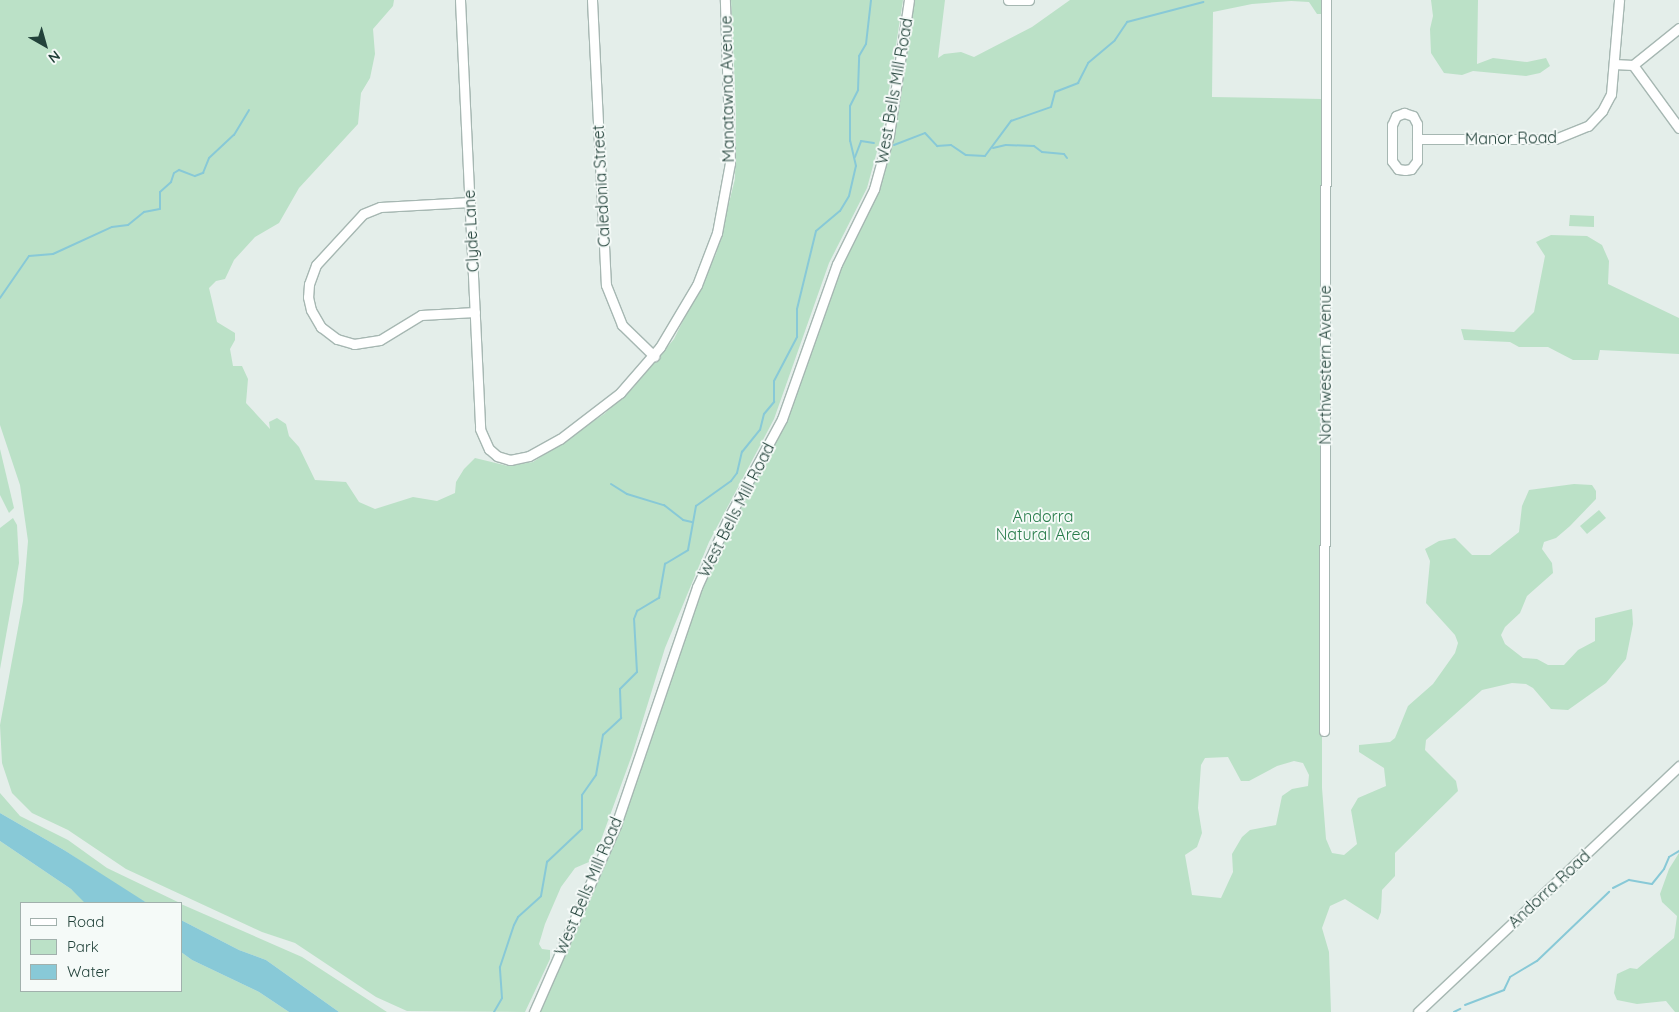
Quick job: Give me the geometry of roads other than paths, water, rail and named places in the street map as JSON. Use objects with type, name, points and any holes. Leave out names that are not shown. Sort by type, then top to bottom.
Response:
[{"type":"street","name":"Clyde Lane","points":[[460,0],[480,430],[486,446],[497,456]]},
{"type":"street","name":"Caledonia Street","points":[[592,0],[606,285],[622,326],[654,356]]},
{"type":"street","name":"Manatawna Avenue","points":[[497,456],[520,459],[566,435],[620,393],[654,356],[679,319],[699,280],[713,244],[726,194],[731,129],[724,0]]},
{"type":"street","name":"West Bells Mill Road","points":[[534,1012],[618,818],[697,587],[729,517],[782,419],[836,264],[874,189],[889,134],[909,0]]},
{"type":"street","points":[[1008,0],[1029,0]]},
{"type":"street","name":"Northwestern Avenue","points":[[1324,731],[1326,0]]},
{"type":"street","name":"Manor Road","points":[[1417,138],[1548,139],[1570,136],[1588,126],[1602,112],[1611,94],[1619,0]]},
{"type":"street","points":[[1614,64],[1634,65],[1679,28]]},
{"type":"street","points":[[1634,65],[1679,128]]},
{"type":"street","points":[[1404,113],[1413,116],[1417,124],[1417,138],[1416,164],[1408,170],[1398,169],[1392,158],[1392,125],[1396,116],[1404,113]]},
{"type":"street","points":[[470,202],[380,207],[357,218],[319,260],[310,277],[309,303],[321,327],[343,342],[367,344],[386,337],[421,315],[475,312]]},
{"type":"street","name":"Andorra Road","points":[[1418,1012],[1679,766]]},
{"type":"water","points":[[0,813],[64,850],[145,902],[84,902],[71,889],[0,841]]},
{"type":"water","points":[[182,921],[239,950],[266,960],[339,1012],[289,1012],[259,992],[192,960],[182,953]]},
{"type":"waterway","points":[[494,1012],[502,998],[500,967],[514,925],[518,917],[541,896],[547,862],[582,829],[582,795],[596,775],[603,735],[621,718],[620,689],[637,672],[634,619],[637,611],[659,598],[665,564],[688,550],[696,506],[731,481],[737,473],[742,452],[760,430],[764,414],[774,402],[774,381],[797,337],[797,309],[816,231],[840,211],[849,196],[856,166],[850,141],[850,106],[858,90],[859,56],[866,44],[871,0]]},
{"type":"waterway","points":[[894,145],[925,133],[937,146],[951,145],[966,155],[985,156],[1011,121],[1051,107],[1055,92],[1078,83],[1088,63],[1115,40],[1127,22],[1203,2]]},
{"type":"waterway","points":[[0,298],[29,256],[53,254],[112,227],[128,225],[144,212],[160,209],[160,192],[171,182],[174,173],[179,170],[195,176],[203,173],[209,158],[234,135],[249,110]]},
{"type":"waterway","points":[[855,157],[861,141],[874,143]]},
{"type":"waterway","points":[[993,148],[1006,145],[1034,146],[1042,152],[1064,154],[1067,158]]},
{"type":"waterway","points":[[611,484],[627,494],[664,505],[683,520],[692,522]]},
{"type":"waterway","points":[[1613,888],[1629,880],[1652,884],[1664,869],[1669,857],[1679,851]]},
{"type":"waterway","points":[[1465,1005],[1504,990],[1510,977],[1537,961],[1609,892]]},
{"type":"waterway","points":[[1454,1012],[1460,1009]]},
{"type":"park label","name":"Andorra Natural Area","points":[[1043,525]]}]
